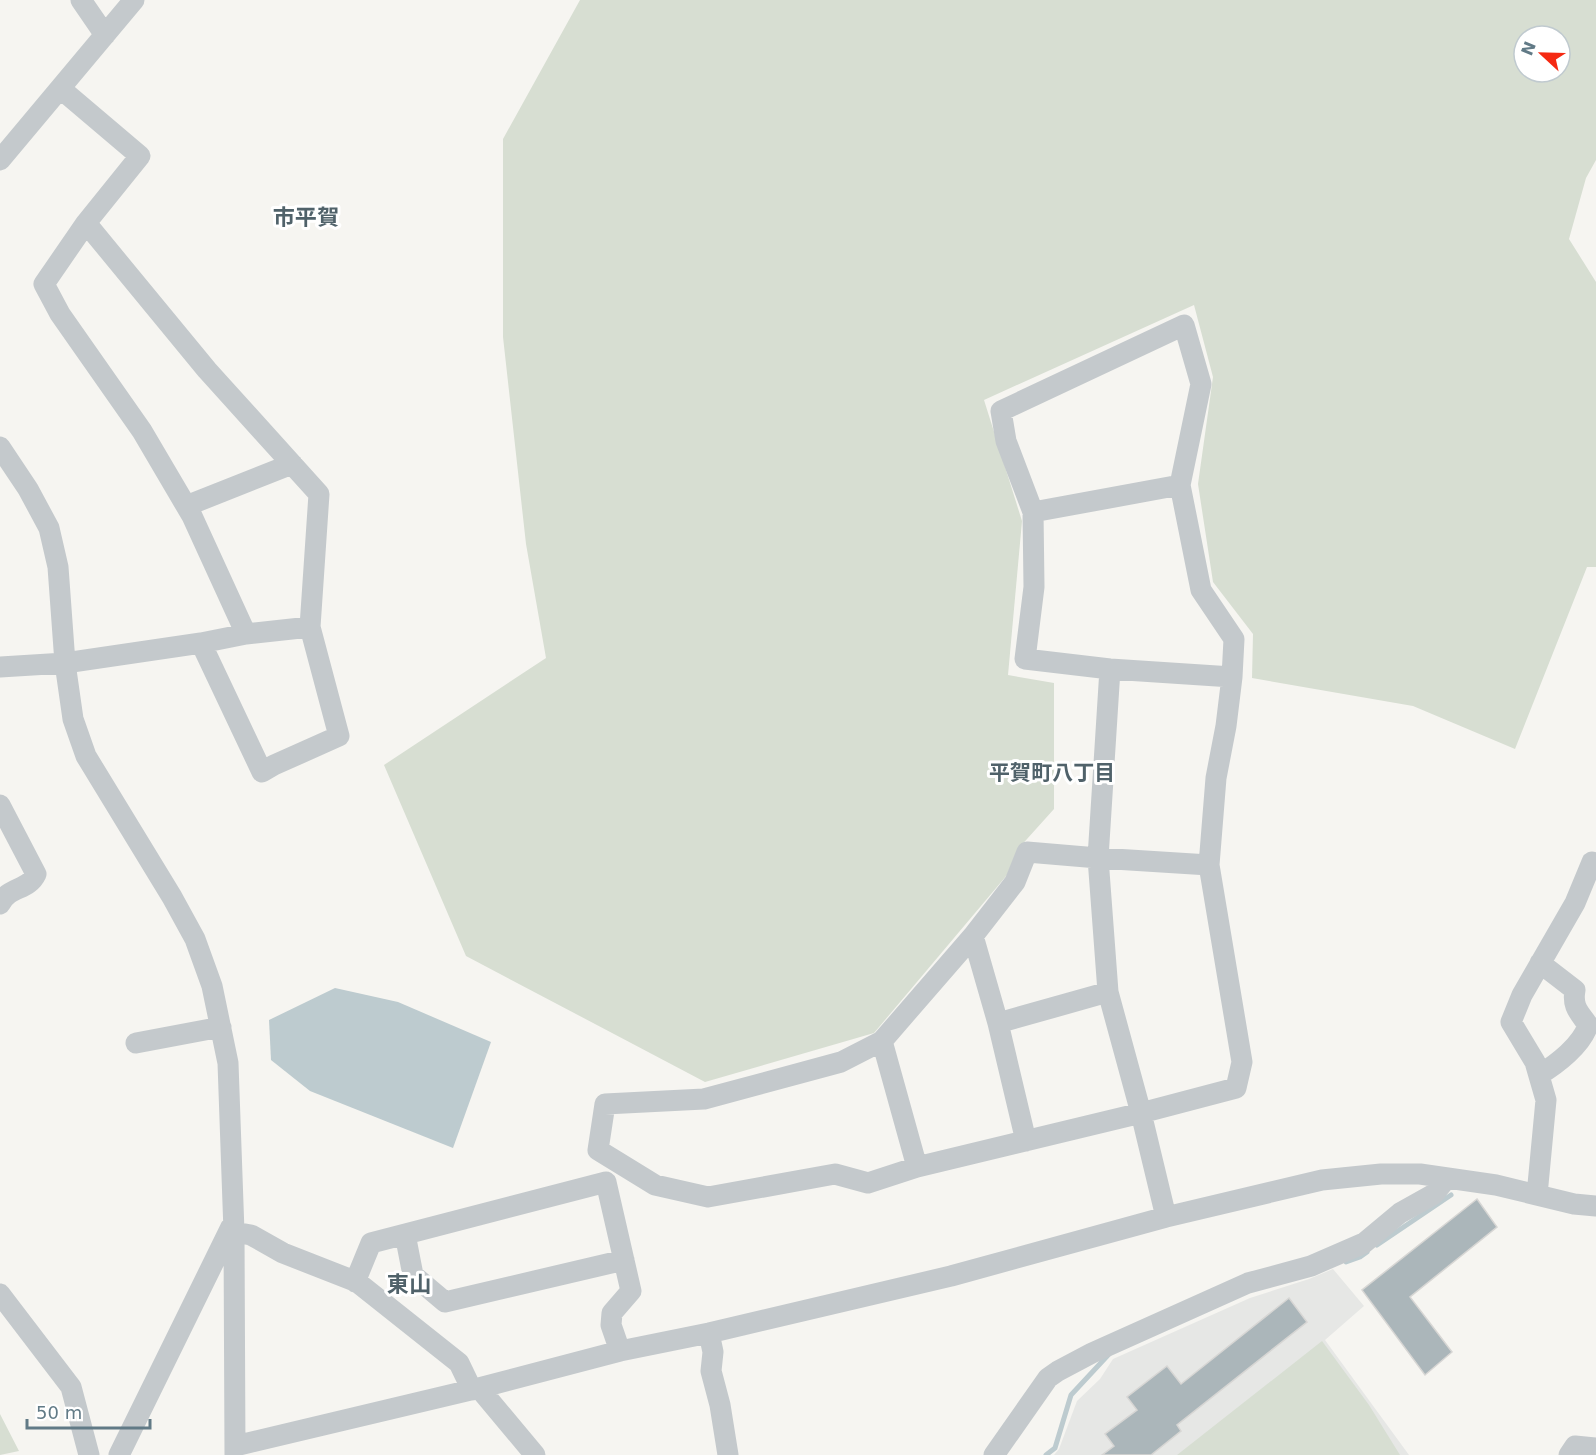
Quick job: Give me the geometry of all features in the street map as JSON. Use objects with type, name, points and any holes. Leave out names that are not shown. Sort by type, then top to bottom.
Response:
[{"type":"street","points":[[81,0],[105,35]]},
{"type":"street","points":[[1,156],[61,89],[134,0]]},
{"type":"street","points":[[61,89],[140,156],[86,223],[44,284],[60,314],[142,431],[186,506],[246,634]]},
{"type":"street","points":[[86,223],[207,370],[320,494],[310,627],[339,736],[262,772],[201,643]]},
{"type":"street","points":[[1209,865],[1027,852],[1014,882],[973,936],[882,1041],[841,1062],[704,1099],[605,1104],[598,1150],[655,1185],[708,1197],[835,1174],[868,1183],[917,1167],[1236,1088],[1242,1062],[1209,865],[1216,778],[1226,726],[1232,677],[1234,639],[1201,590],[1180,485],[1201,384],[1184,325],[1001,411],[1006,441],[1033,513],[1034,587],[1024,659],[1110,669],[1232,677]]},
{"type":"street","points":[[0,447],[28,489],[49,528],[58,567],[65,663],[73,719],[86,756],[172,897],[195,939],[212,986],[228,1063],[233,1228],[235,1450],[620,1351],[709,1333],[951,1276],[1166,1217],[1322,1180],[1381,1174],[1420,1174],[1496,1185],[1574,1204],[1596,1206]]},
{"type":"street","points":[[186,506],[292,464]]},
{"type":"street","points":[[1033,513],[1180,485]]},
{"type":"street","points":[[0,666],[65,663],[246,634],[310,627]]},
{"type":"street","points":[[1110,669],[1098,858],[1108,992],[1166,1217]]},
{"type":"street","points":[[0,805],[36,874],[29,884],[4,896],[0,904]]},
{"type":"street","points":[[1537,1195],[1546,1100],[1535,1062],[1511,1022],[1522,995],[1575,903],[1592,862]]},
{"type":"street","points":[[973,936],[998,1023],[1026,1141]]},
{"type":"street","points":[[1539,1075],[1556,1065],[1585,1034],[1588,1025],[1577,1009],[1574,1000],[1575,990],[1540,963]]},
{"type":"street","points":[[998,1023],[1108,992]]},
{"type":"street","points":[[136,1043],[221,1027]]},
{"type":"street","points":[[882,1041],[917,1167]]},
{"type":"street","points":[[994,1455],[1048,1378],[1058,1371],[1092,1353],[1248,1284],[1311,1266],[1364,1243],[1401,1213],[1434,1194],[1448,1178]]},
{"type":"street","points":[[355,1282],[371,1243],[606,1182],[632,1291],[612,1313],[611,1325],[620,1351]]},
{"type":"street","points":[[233,1228],[283,1253],[355,1282],[459,1363],[476,1389],[535,1455]]},
{"type":"street","points":[[119,1455],[233,1228]]},
{"type":"street","points":[[405,1234],[413,1275],[445,1302],[624,1260]]},
{"type":"street","points":[[0,1294],[71,1387],[88,1455]]},
{"type":"street","points":[[709,1333],[713,1352],[711,1371],[720,1405],[728,1455]]},
{"type":"street","points":[[1569,1455],[1575,1446],[1596,1448]]},
{"type":"shaded area","points":[[580,0],[1596,0],[1596,160],[1586,178],[1569,239],[1596,282],[1596,567],[1587,567],[1515,749],[1413,706],[1252,678],[1253,634],[1213,582],[1198,484],[1213,377],[1194,305],[984,400],[1022,521],[1008,675],[1054,683],[1054,809],[1018,849],[1007,875],[874,1033],[705,1082],[466,956],[384,765],[546,658],[526,544],[503,337],[503,139]]},
{"type":"shaded area","points":[[335,988],[398,1002],[491,1042],[453,1148],[310,1091],[271,1060],[269,1020]]},
{"type":"shaded area","points":[[1333,1269],[1364,1306],[1325,1340],[1409,1455],[1054,1455],[1059,1449],[1077,1401],[1100,1379],[1113,1359],[1250,1298]]},
{"type":"shaded area","points":[[1322,1341],[1369,1405],[1400,1455],[1177,1455]]},
{"type":"shaded area","points":[[0,1414],[19,1451],[0,1455]]},
{"type":"building","points":[[1477,1199],[1497,1227],[1410,1297],[1452,1352],[1425,1375],[1362,1290]]},
{"type":"building","points":[[1289,1298],[1307,1322],[1177,1425],[1181,1431],[1151,1455],[1102,1455],[1114,1446],[1105,1434],[1137,1410],[1127,1397],[1167,1366],[1181,1384]]},
{"type":"waterway","points":[[1377,1245],[1451,1195]]},
{"type":"waterway","points":[[1346,1262],[1367,1252]]},
{"type":"waterway","points":[[1046,1455],[1055,1448],[1071,1395],[1110,1353]]},
{"type":"district","name":"市平賀","points":[[306,217]]},
{"type":"district","name":"平賀町八丁目","points":[[1052,773]]},
{"type":"district","name":"東山","points":[[409,1284]]}]
